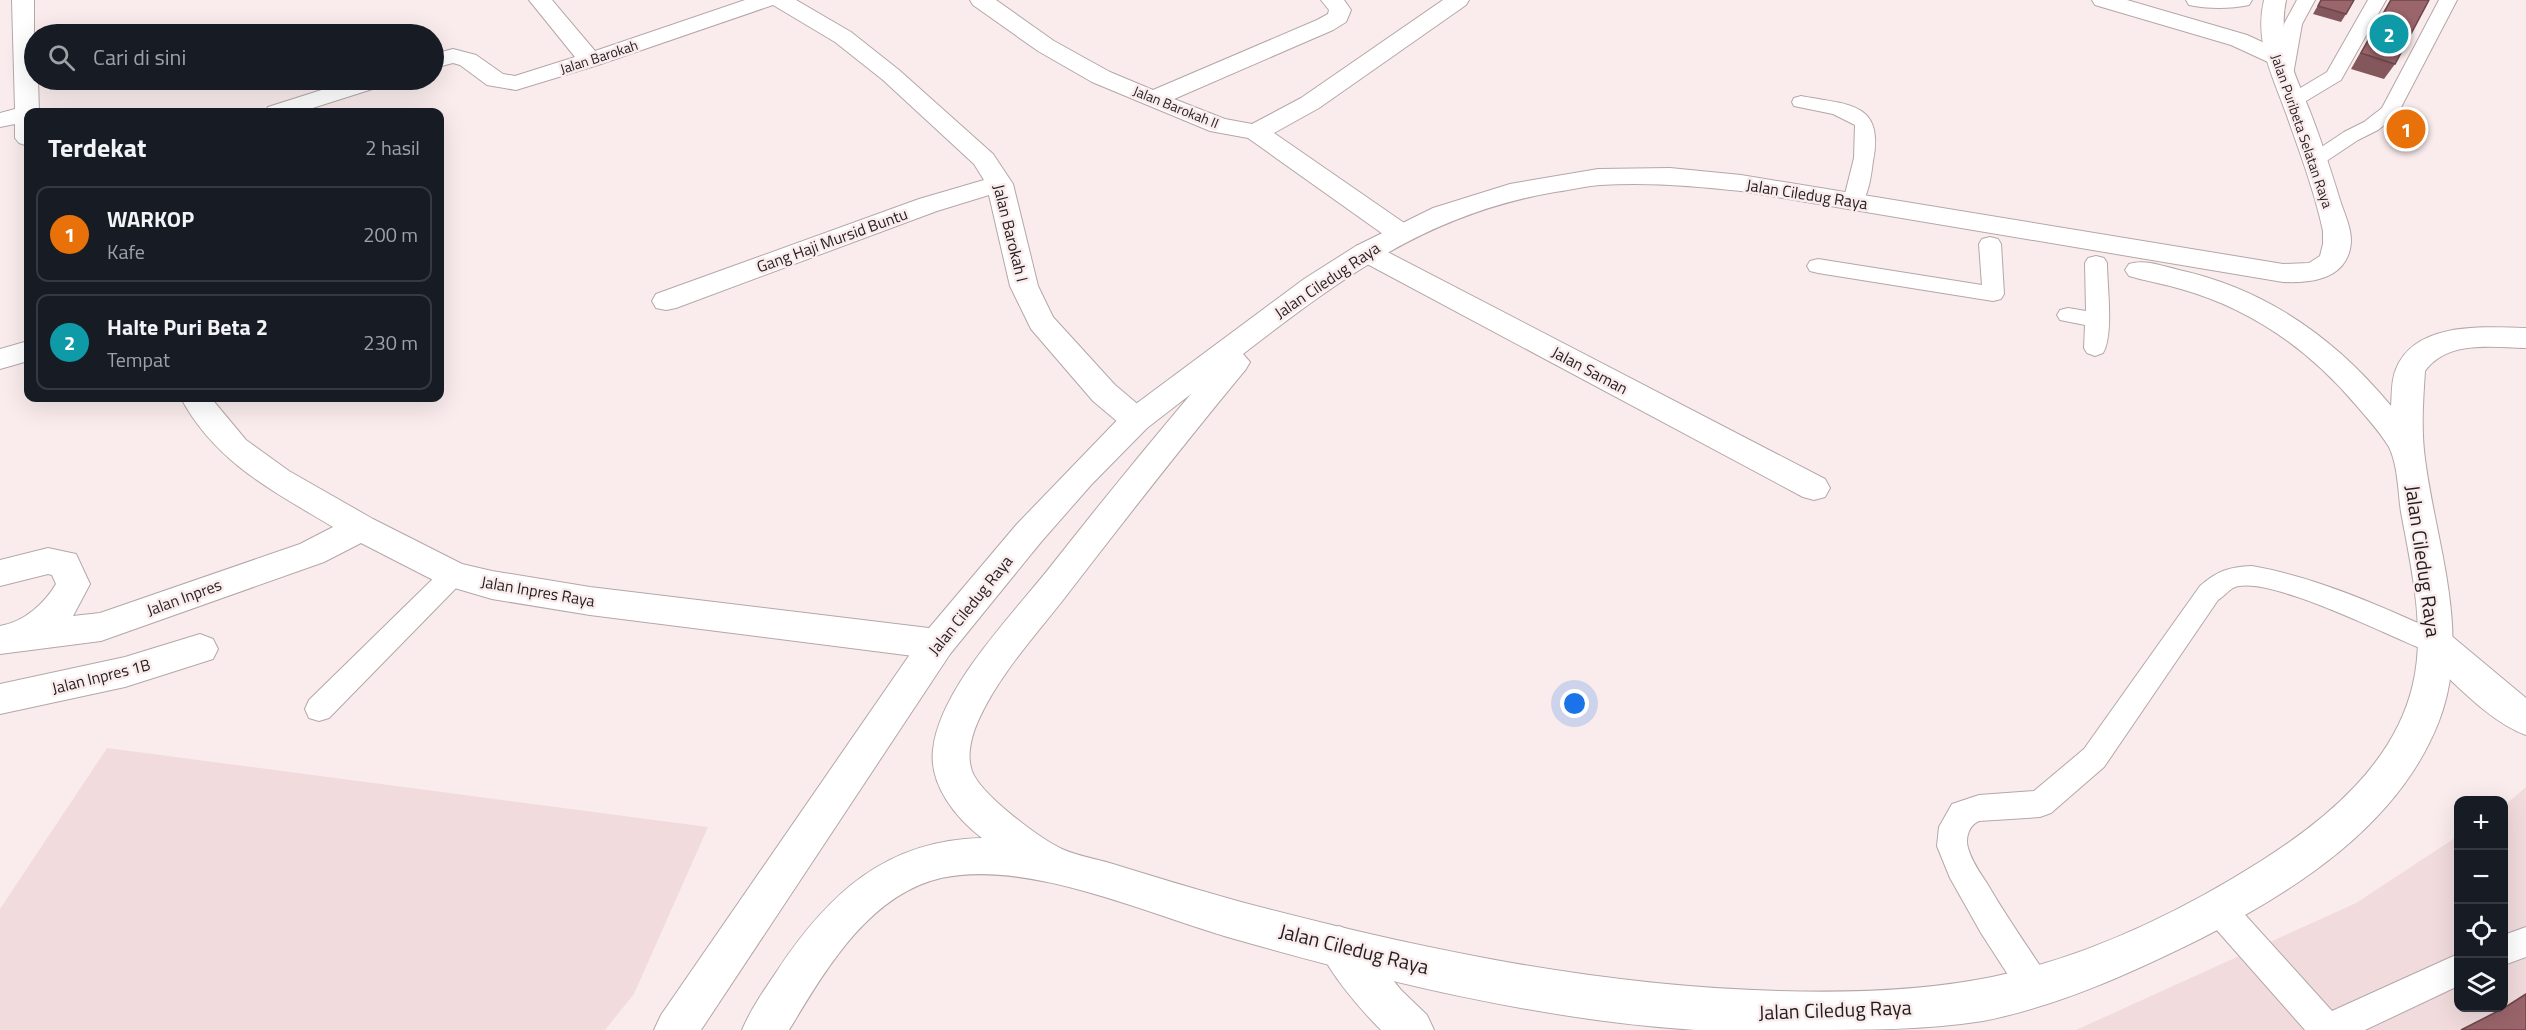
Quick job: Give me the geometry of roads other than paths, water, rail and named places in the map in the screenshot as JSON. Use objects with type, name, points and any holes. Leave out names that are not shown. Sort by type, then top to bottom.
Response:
[{"type":"main road","points":[[23,0],[24,25]]},
{"type":"main road","points":[[540,0],[591,60]]},
{"type":"main road","name":"Jalan Barokah II","points":[[981,0],[1046,46],[1092,72],[1219,126],[1256,132],[1400,233]]},
{"type":"main road","points":[[1256,132],[1310,103],[1458,0]]},
{"type":"main road","points":[[2197,0],[2241,0]]},
{"type":"main road","name":"Jalan Puribeta Selatan Raya","points":[[2275,0],[2271,30],[2280,66],[2315,160],[2335,227],[2336,250],[2326,266],[2310,273],[2299,274]]},
{"type":"main road","points":[[1155,98],[1325,25],[1338,17],[1340,10],[1337,1]]},
{"type":"main road","points":[[2112,1],[2239,40],[2280,66]]},
{"type":"main road","name":"Jalan Barokah","points":[[444,58],[453,56],[468,60],[496,80],[516,83],[785,2]]},
{"type":"main road","name":"Jalan Barokah I","points":[[785,2],[843,37],[891,75],[984,159],[1000,184],[1024,286],[1041,322],[1104,393],[1136,420]]},
{"type":"main road","points":[[27,90],[27,108]]},
{"type":"main road","points":[[289,108],[345,90]]},
{"type":"main road","points":[[0,120],[24,125]]},
{"type":"main road","name":"Jalan Ciledug Raya","points":[[676,1030],[937,644],[1043,517],[1136,420],[1314,285],[1400,233],[1463,206],[1539,186],[1622,176],[1670,176],[1720,180],[2299,274]]},
{"type":"main road","name":"Gang Haji Mursid Buntu","points":[[666,301],[928,205],[1000,184]]},
{"type":"main road","points":[[1463,206],[1560,195],[1650,195],[1800,211],[2194,282],[2244,300],[2305,336],[2347,373],[2378,408],[2407,449]]},
{"type":"main road","name":"Jalan Saman","points":[[1366,252],[1814,488]]},
{"type":"main road","points":[[1049,863],[979,809],[958,784],[951,760],[958,722],[998,660],[1127,493],[1275,314]]},
{"type":"main road","name":"Jalan Ciledug Raya","points":[[764,1030],[835,926],[858,901],[883,883],[918,866],[956,858],[1049,863],[1233,919],[1451,973],[1528,987],[1682,1008],[1745,1013],[1880,1012],[1983,999],[2035,987],[2085,971],[2218,908],[2276,874],[2318,845],[2377,789],[2419,725],[2432,689],[2434,614],[2407,449],[2408,377],[2414,362],[2436,345],[2482,337],[2526,338]]},
{"type":"main road","points":[[0,359],[24,352]]},
{"type":"main road","name":"Jalan Inpres Raya","points":[[198,402],[235,448],[278,479],[361,528],[453,574],[492,585],[590,602],[937,644]]},
{"type":"main road","name":"Jalan Inpres","points":[[11,638],[101,627],[312,553],[361,528]]},
{"type":"main road","points":[[0,573],[48,561],[63,563],[73,584],[59,609],[11,638]]},
{"type":"main road","points":[[2435,643],[2488,690],[2526,718]]},
{"type":"main road","name":"Jalan Inpres 1B","points":[[0,699],[125,672],[200,649]]},
{"type":"main road","points":[[1339,946],[1386,1005],[1412,1030]]},
{"type":"lane","points":[[2280,66],[2293,24],[2306,0]]},
{"type":"lane","points":[[2294,100],[2334,76],[2377,0]]},
{"type":"lane","points":[[2315,160],[2351,136],[2371,126],[2390,111],[2448,0]]},
{"type":"lane","points":[[1801,102],[1851,114],[1863,120],[1866,129],[1862,176],[1853,202]]},
{"type":"lane","points":[[1818,266],[1994,294],[1990,244]]},
{"type":"lane","points":[[2095,348],[2096,263]]},
{"type":"lane","points":[[2068,315],[2097,320]]},
{"type":"lane","points":[[319,709],[453,574]]},
{"type":"lane","points":[[2035,987],[1992,922],[1961,868],[1952,846],[1954,826],[1963,814],[1979,808],[2040,804],[2094,758],[2209,593],[2229,577],[2258,577],[2354,608],[2435,643]]},
{"type":"lane","points":[[2218,908],[2327,1030],[2454,972]]},
{"type":"lane","points":[[2508,949],[2526,942]]},
{"type":"place","name":"Halte Puri Beta 2","points":[[2389,34]]},
{"type":"place","name":"WARKOP","points":[[2406,129]]}]
